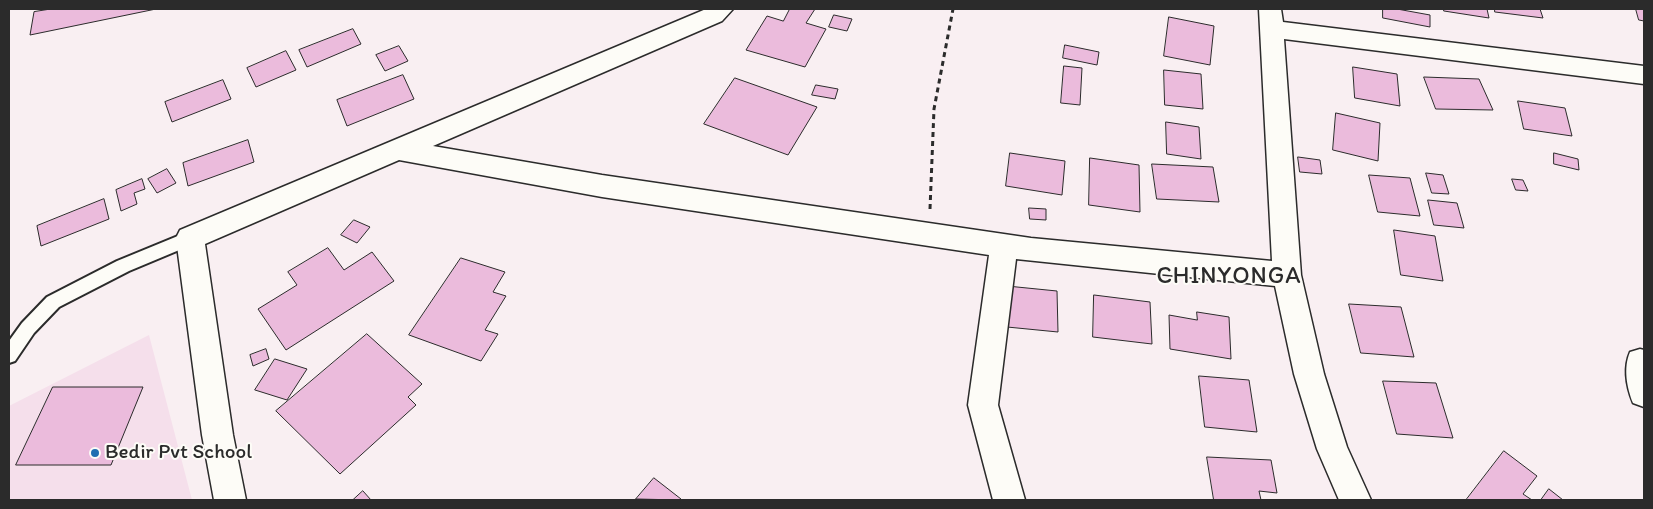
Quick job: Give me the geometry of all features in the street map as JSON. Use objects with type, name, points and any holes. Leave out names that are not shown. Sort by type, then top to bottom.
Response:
[{"type":"street","points":[[230,500],[219,454],[200,295],[190,238],[295,191],[398,150],[714,15],[721,9]]},
{"type":"street","points":[[1355,500],[1332,449],[1309,374],[1287,275],[1270,19],[1644,75]]},
{"type":"street","points":[[398,150],[602,186],[1004,246],[1287,275]]},
{"type":"street","points":[[1004,246],[983,405],[1010,500]]},
{"type":"street","points":[[1640,362],[1644,393]]},
{"type":"lane","points":[[9,355],[28,328],[53,302],[123,266],[190,238]]},
{"type":"path","points":[[929,235],[934,109],[953,9]]},
{"type":"shaded area","name":"Bedir Pvt School","points":[[149,335],[192,500],[9,500],[9,406]]},
{"type":"building","points":[[51,9],[156,9],[30,35],[34,12]]},
{"type":"building","points":[[790,9],[815,9],[806,23],[826,29],[805,67],[746,50],[767,16],[783,21]]},
{"type":"building","points":[[1383,9],[1397,9],[1430,15],[1430,27],[1383,18]]},
{"type":"building","points":[[1444,9],[1487,9],[1489,18],[1444,11]]},
{"type":"building","points":[[1495,9],[1540,9],[1543,18],[1495,12]]},
{"type":"building","points":[[1636,9],[1644,9],[1644,21],[1639,20]]},
{"type":"building","points":[[834,15],[852,19],[847,31],[829,27]]},
{"type":"building","points":[[1169,17],[1214,26],[1210,65],[1164,56]]},
{"type":"building","points":[[353,29],[361,44],[307,67],[299,50]]},
{"type":"building","points":[[1065,45],[1099,52],[1097,65],[1063,58]]},
{"type":"building","points":[[399,46],[408,61],[385,71],[376,55]]},
{"type":"building","points":[[286,51],[296,70],[256,87],[247,68]]},
{"type":"building","points":[[1064,66],[1082,68],[1080,105],[1061,103]]},
{"type":"building","points":[[1353,67],[1397,74],[1400,106],[1355,98]]},
{"type":"building","points":[[1164,70],[1201,74],[1203,109],[1165,105]]},
{"type":"building","points":[[403,75],[414,99],[347,126],[337,100]]},
{"type":"building","points":[[1424,77],[1479,79],[1493,110],[1436,109]]},
{"type":"building","points":[[735,78],[817,107],[788,155],[704,124]]},
{"type":"building","points":[[223,80],[231,99],[172,122],[165,102]]},
{"type":"building","points":[[816,85],[838,89],[835,99],[812,95]]},
{"type":"building","points":[[1518,101],[1565,108],[1572,136],[1524,129]]},
{"type":"building","points":[[1336,113],[1380,123],[1378,161],[1333,150]]},
{"type":"building","points":[[1166,122],[1199,127],[1201,159],[1167,154]]},
{"type":"building","points":[[248,140],[254,162],[188,186],[183,163]]},
{"type":"building","points":[[1010,153],[1065,161],[1062,195],[1006,186]]},
{"type":"building","points":[[1554,153],[1578,159],[1579,170],[1554,164]]},
{"type":"building","points":[[1298,157],[1320,160],[1322,174],[1300,172]]},
{"type":"building","points":[[1090,158],[1139,165],[1140,212],[1089,205]]},
{"type":"building","points":[[1152,164],[1213,167],[1219,202],[1157,199]]},
{"type":"building","points":[[167,169],[176,183],[157,193],[148,179]]},
{"type":"building","points":[[1426,173],[1443,175],[1449,194],[1432,193]]},
{"type":"building","points":[[1369,175],[1410,178],[1420,216],[1378,212]]},
{"type":"building","points":[[142,179],[145,189],[134,193],[137,204],[121,211],[116,190]]},
{"type":"building","points":[[1512,179],[1523,180],[1528,191],[1516,190]]},
{"type":"building","points":[[104,199],[109,219],[41,246],[37,226]]},
{"type":"building","points":[[1428,200],[1457,203],[1464,228],[1434,225]]},
{"type":"building","points":[[1029,208],[1046,209],[1046,220],[1030,219]]},
{"type":"building","points":[[354,220],[370,227],[357,243],[341,235]]},
{"type":"building","points":[[1394,230],[1435,236],[1443,281],[1401,275]]},
{"type":"building","points":[[328,248],[344,270],[372,252],[394,281],[286,350],[258,309],[297,285],[288,272]]},
{"type":"building","points":[[461,258],[505,272],[493,292],[506,296],[485,330],[498,334],[481,361],[409,335]]},
{"type":"building","points":[[1007,286],[1057,291],[1058,332],[1007,327]]},
{"type":"building","points":[[1094,295],[1150,302],[1152,344],[1093,337]]},
{"type":"building","points":[[1349,304],[1401,307],[1414,357],[1361,353]]},
{"type":"building","points":[[1197,312],[1229,317],[1231,359],[1170,349],[1169,315],[1197,320]]},
{"type":"building","points":[[367,334],[422,384],[408,397],[416,405],[340,474],[276,411]]},
{"type":"building","points":[[266,349],[269,359],[253,366],[250,355]]},
{"type":"building","points":[[275,359],[307,369],[287,400],[255,390]]},
{"type":"building","points":[[1199,376],[1249,380],[1257,432],[1205,427]]},
{"type":"building","points":[[1383,381],[1436,383],[1453,438],[1397,434]]},
{"type":"building","points":[[53,387],[143,387],[111,465],[16,465]]},
{"type":"building","points":[[1504,451],[1537,476],[1523,494],[1532,500],[1468,500],[1467,499]]},
{"type":"building","points":[[1207,457],[1271,460],[1277,493],[1259,491],[1261,500],[1214,500]]},
{"type":"building","points":[[654,478],[681,499],[636,499]]},
{"type":"building","points":[[1549,489],[1563,500],[1541,500]]},
{"type":"building","points":[[363,491],[371,500],[353,500]]},
{"type":"place","name":"Bedir Pvt School","points":[[95,453]]},
{"type":"district","name":"CHINYONGA","points":[[1229,277]]}]
